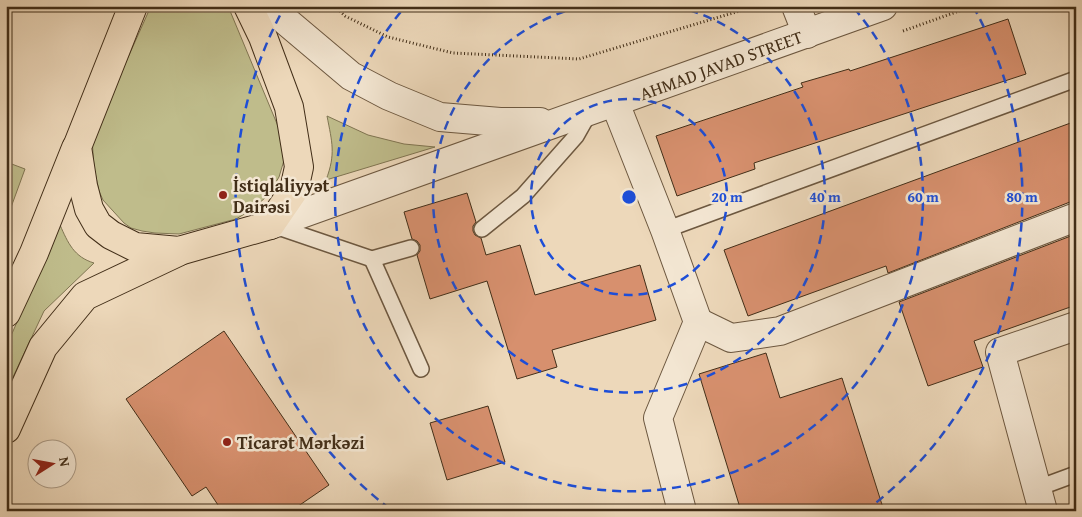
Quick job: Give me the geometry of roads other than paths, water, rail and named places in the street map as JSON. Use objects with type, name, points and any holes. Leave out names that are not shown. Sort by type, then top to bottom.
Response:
[{"type":"main road","points":[[6,314],[34,253],[133,6]]},
{"type":"main road","points":[[6,429],[43,347],[84,296],[179,251],[270,225],[294,190],[299,167],[289,107],[263,37],[248,6]]},
{"type":"main road","points":[[77,147],[83,186],[89,209],[98,225],[111,235],[135,247],[179,251]]},
{"type":"street","points":[[268,6],[350,76],[389,96],[440,117],[500,122],[559,122]]},
{"type":"street","points":[[796,6],[807,34]]},
{"type":"street","name":"AHMAD JAVAD STREET","points":[[270,225],[883,6]]},
{"type":"street","points":[[615,103],[665,230],[698,322],[658,418],[682,511]]},
{"type":"street","points":[[698,322],[731,338],[780,331],[1076,217]]},
{"type":"street","points":[[1040,499],[1000,352],[1076,326]]},
{"type":"lane","points":[[665,230],[1076,79]]},
{"type":"lane","points":[[482,229],[523,196],[576,136],[588,112]]},
{"type":"lane","points":[[270,225],[372,259],[411,248]]},
{"type":"lane","points":[[372,259],[421,369]]},
{"type":"lane","points":[[1040,499],[1076,474]]},
{"type":"place","name":"İstiqlaliyyət Dairəsi","points":[[223,195]]},
{"type":"place","name":"Ticarət Mərkəzi","points":[[227,442]]}]
